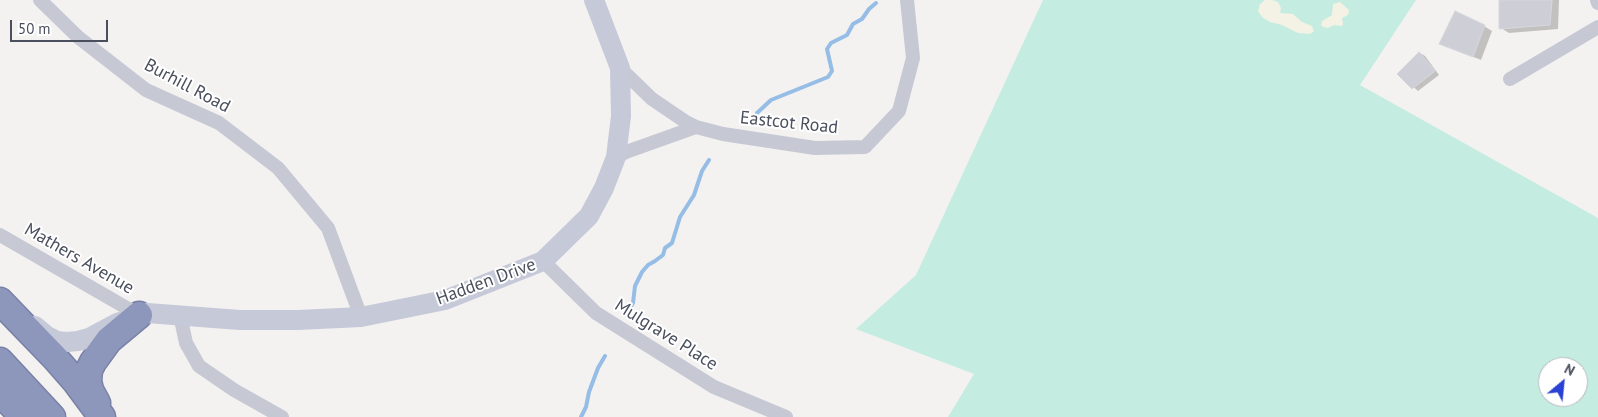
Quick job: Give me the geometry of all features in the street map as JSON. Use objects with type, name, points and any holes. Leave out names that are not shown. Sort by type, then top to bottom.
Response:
[{"type":"highway","points":[[0,299],[76,382],[103,417]]},
{"type":"highway","points":[[103,417],[90,390],[88,381],[89,370],[108,340],[139,315]]},
{"type":"highway","points":[[0,361],[52,417]]},
{"type":"highway","points":[[0,392],[23,417]]},
{"type":"street","name":"Burhill Road","points":[[40,0],[78,37],[146,90],[218,123],[278,168],[328,228],[361,317]]},
{"type":"street","name":"Hadden Drive","points":[[0,299],[47,336],[57,341],[67,342],[89,338],[117,323],[139,315],[156,313],[240,320],[361,317],[445,300],[543,261],[589,216],[604,188],[616,157],[621,116],[620,68],[594,0]]},
{"type":"street","name":"Eastcot Road","points":[[620,68],[652,99],[696,127],[723,134],[815,148],[865,147],[899,111],[913,58],[907,0]]},
{"type":"street","points":[[1510,79],[1598,27]]},
{"type":"street","points":[[616,157],[696,127]]},
{"type":"street","name":"Mathers Avenue","points":[[0,235],[139,315]]},
{"type":"street","name":"Mulgrave Place","points":[[543,261],[596,313],[714,387],[786,417]]},
{"type":"street","points":[[180,315],[186,343],[199,366],[234,390],[282,417]]},
{"type":"green space","points":[[1043,0],[1416,0],[1360,85],[1598,218],[1598,417],[948,417],[974,374],[856,329],[916,275]]},
{"type":"sand","points":[[1265,0],[1278,2],[1281,8],[1280,13],[1293,14],[1302,22],[1312,26],[1314,31],[1310,34],[1298,33],[1262,17],[1258,11],[1260,4]]},
{"type":"sand","points":[[1340,2],[1349,10],[1348,15],[1342,18],[1343,25],[1323,27],[1321,25],[1322,21],[1332,15],[1333,4]]},
{"type":"building","points":[[1499,0],[1552,0],[1550,25],[1499,29]]},
{"type":"building","points":[[1455,11],[1485,25],[1473,57],[1439,44]]},
{"type":"building","points":[[1419,52],[1435,71],[1412,89],[1397,74]]},
{"type":"waterway","points":[[757,113],[771,100],[828,77],[832,71],[827,49],[831,43],[847,35],[853,24],[862,19],[876,3]]},
{"type":"waterway","points":[[626,315],[633,303],[635,286],[642,272],[648,265],[663,255],[665,248],[672,243],[680,217],[694,195],[702,171],[709,160]]},
{"type":"waterway","points":[[581,417],[598,368],[605,356]]}]
